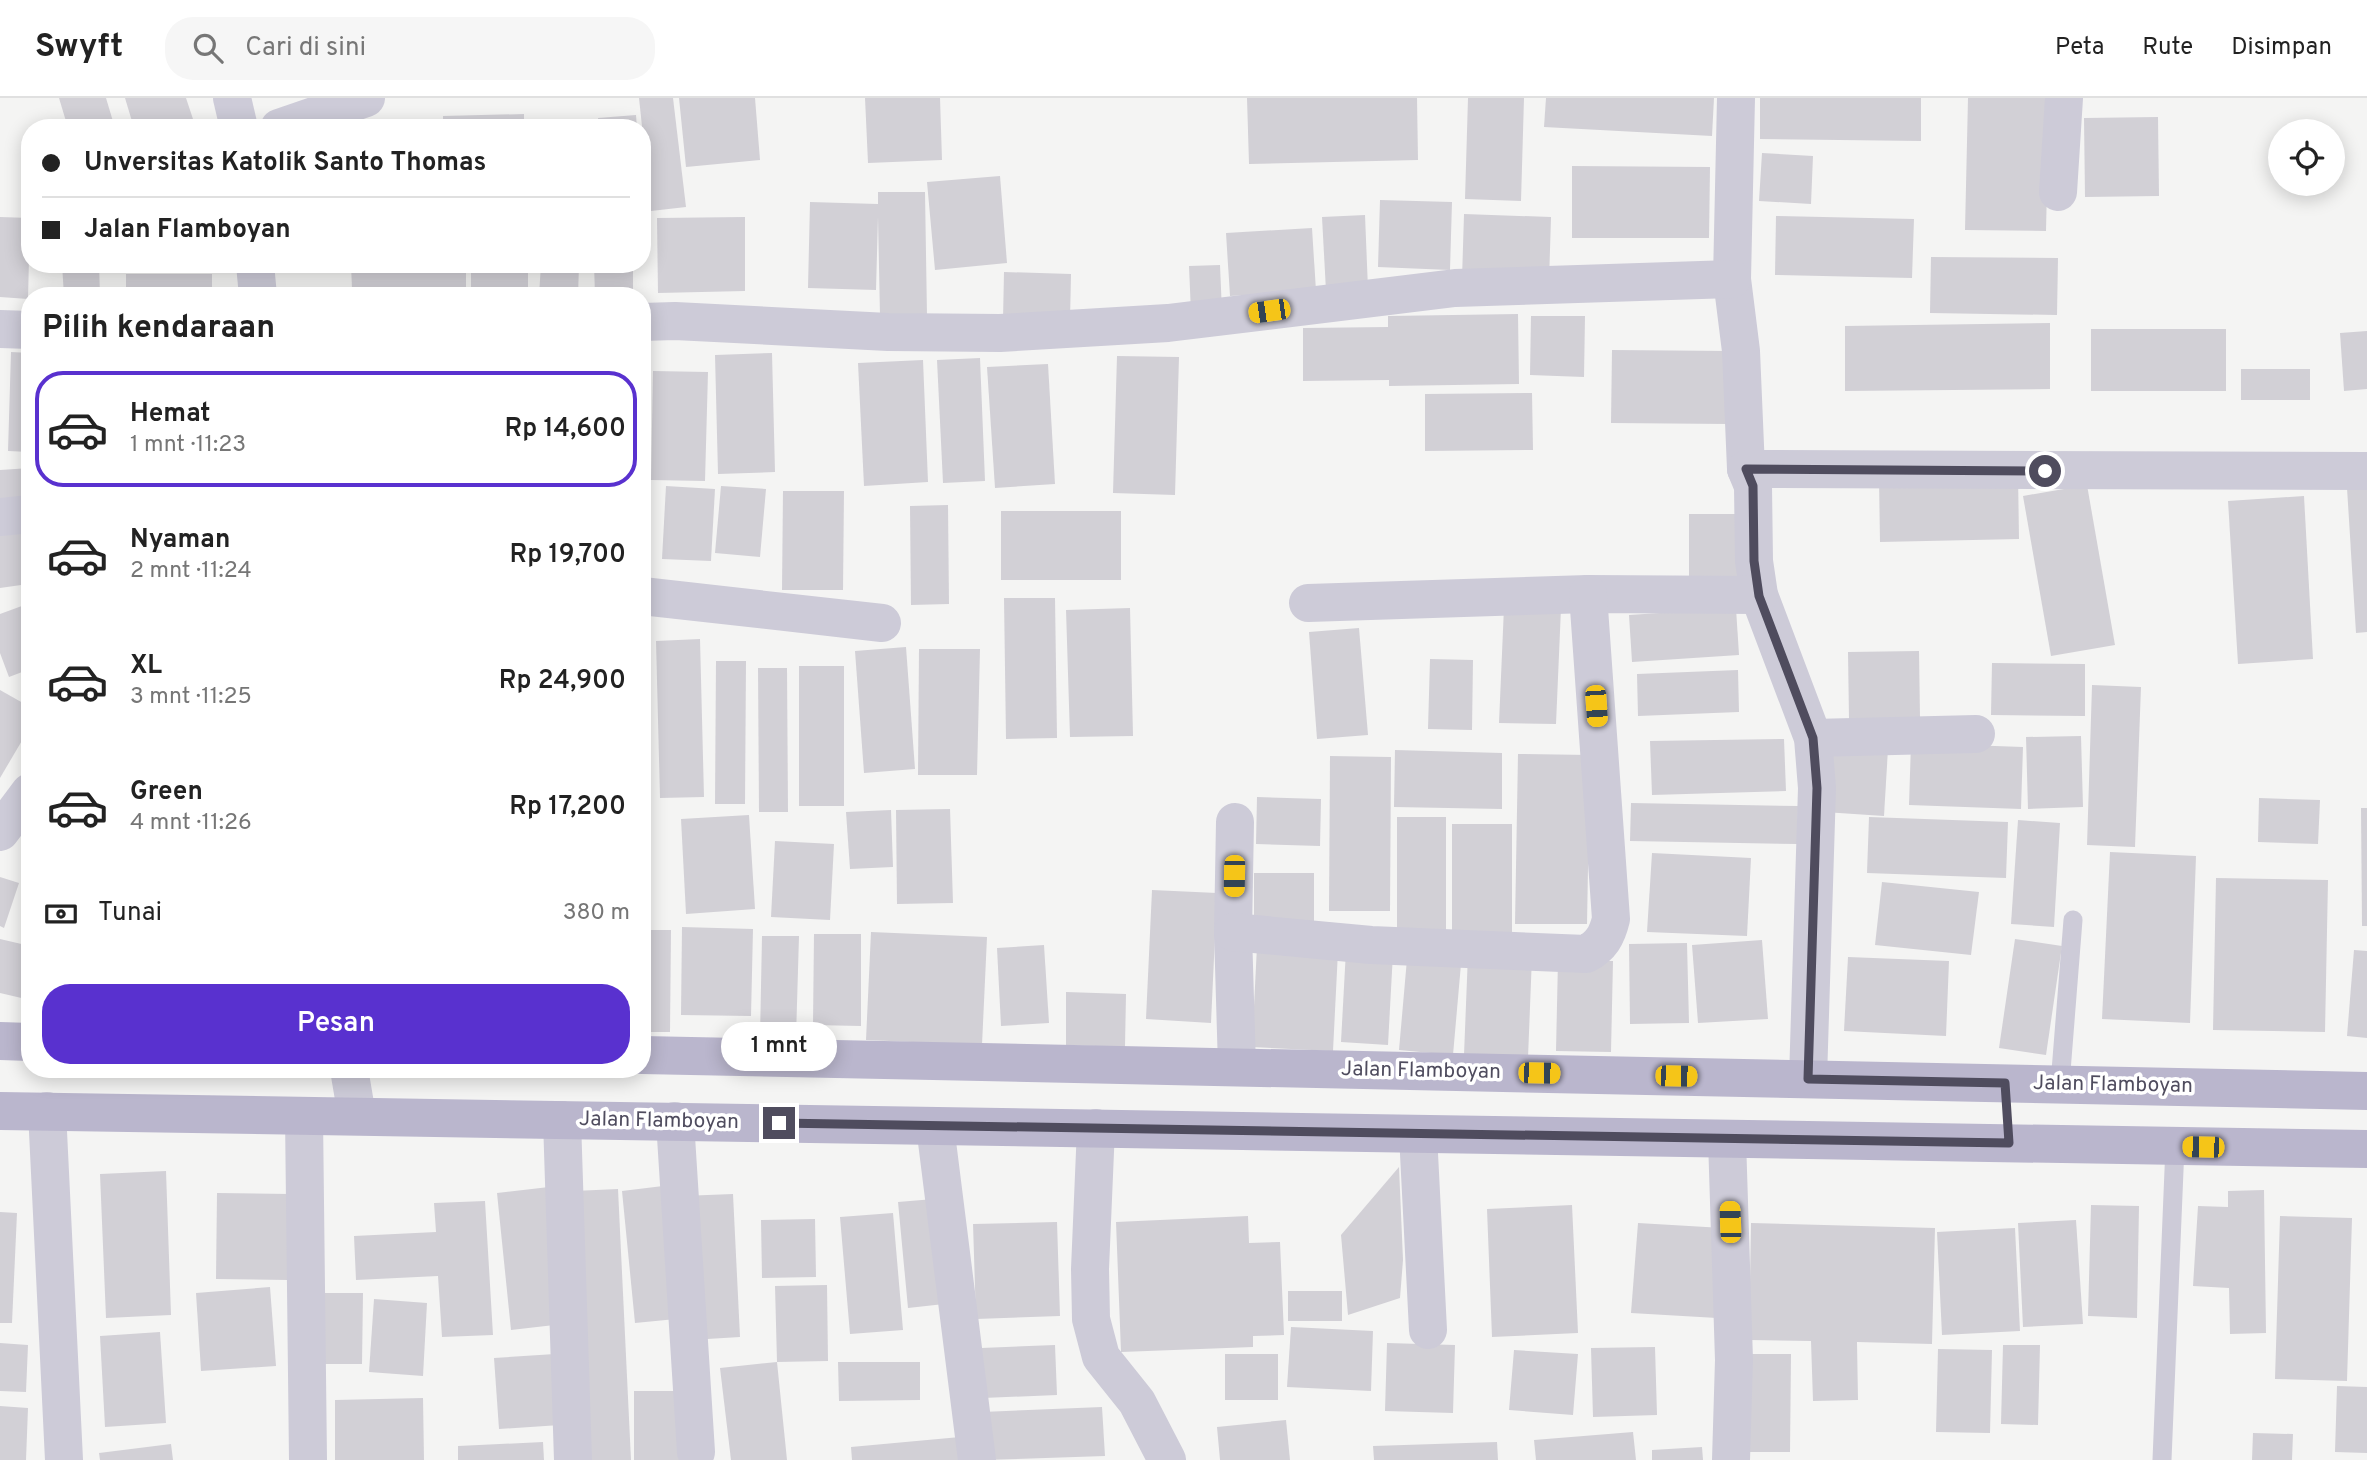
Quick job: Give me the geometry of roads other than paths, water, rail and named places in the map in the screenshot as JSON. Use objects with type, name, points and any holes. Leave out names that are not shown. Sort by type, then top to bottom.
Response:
[{"type":"main road","points":[[0,1041],[21,1042]]},
{"type":"main road","name":"Jalan Flamboyan","points":[[651,1055],[2005,1083],[2357,1087]]},
{"type":"main road","points":[[2005,1083],[2009,1143]]},
{"type":"main road","name":"Jalan Flamboyan","points":[[0,1111],[2367,1149]]},
{"type":"street","points":[[232,98],[237,119]]},
{"type":"street","points":[[305,119],[366,98]]},
{"type":"street","points":[[1736,98],[1731,279],[1741,351],[1746,469],[1753,486],[1754,561],[1759,596],[1813,738],[1817,788],[1808,1079]]},
{"type":"street","points":[[2058,192],[2064,98]]},
{"type":"street","points":[[651,322],[888,332],[1000,333],[1168,323],[1455,288],[1731,279]]},
{"type":"street","points":[[0,329],[21,330]]},
{"type":"street","points":[[1746,469],[2367,471]]},
{"type":"street","points":[[0,517],[21,515]]},
{"type":"street","points":[[1308,603],[1588,594],[1759,596]]},
{"type":"street","points":[[1233,932],[1370,945],[1586,954],[1598,948],[1607,935],[1611,919],[1588,594]]},
{"type":"street","points":[[651,597],[882,623]]},
{"type":"street","points":[[1813,738],[1976,734]]},
{"type":"street","points":[[0,832],[21,804]]},
{"type":"street","points":[[1234,822],[1233,932],[1237,1067]]},
{"type":"street","points":[[351,1078],[357,1116]]},
{"type":"street","points":[[47,1111],[64,1460]]},
{"type":"street","points":[[304,1116],[308,1460]]},
{"type":"street","points":[[562,1120],[573,1460]]},
{"type":"street","points":[[675,1121],[695,1452]]},
{"type":"street","points":[[935,1126],[977,1460]]},
{"type":"street","points":[[1096,1128],[1090,1269],[1091,1319],[1101,1357],[1137,1402],[1167,1460]]},
{"type":"street","points":[[1418,1134],[1428,1330]]},
{"type":"street","points":[[1727,1139],[1734,1360],[1731,1460]]},
{"type":"lane","points":[[2060,1084],[2073,920]]},
{"type":"lane","points":[[2162,1460],[2175,1146]]}]
